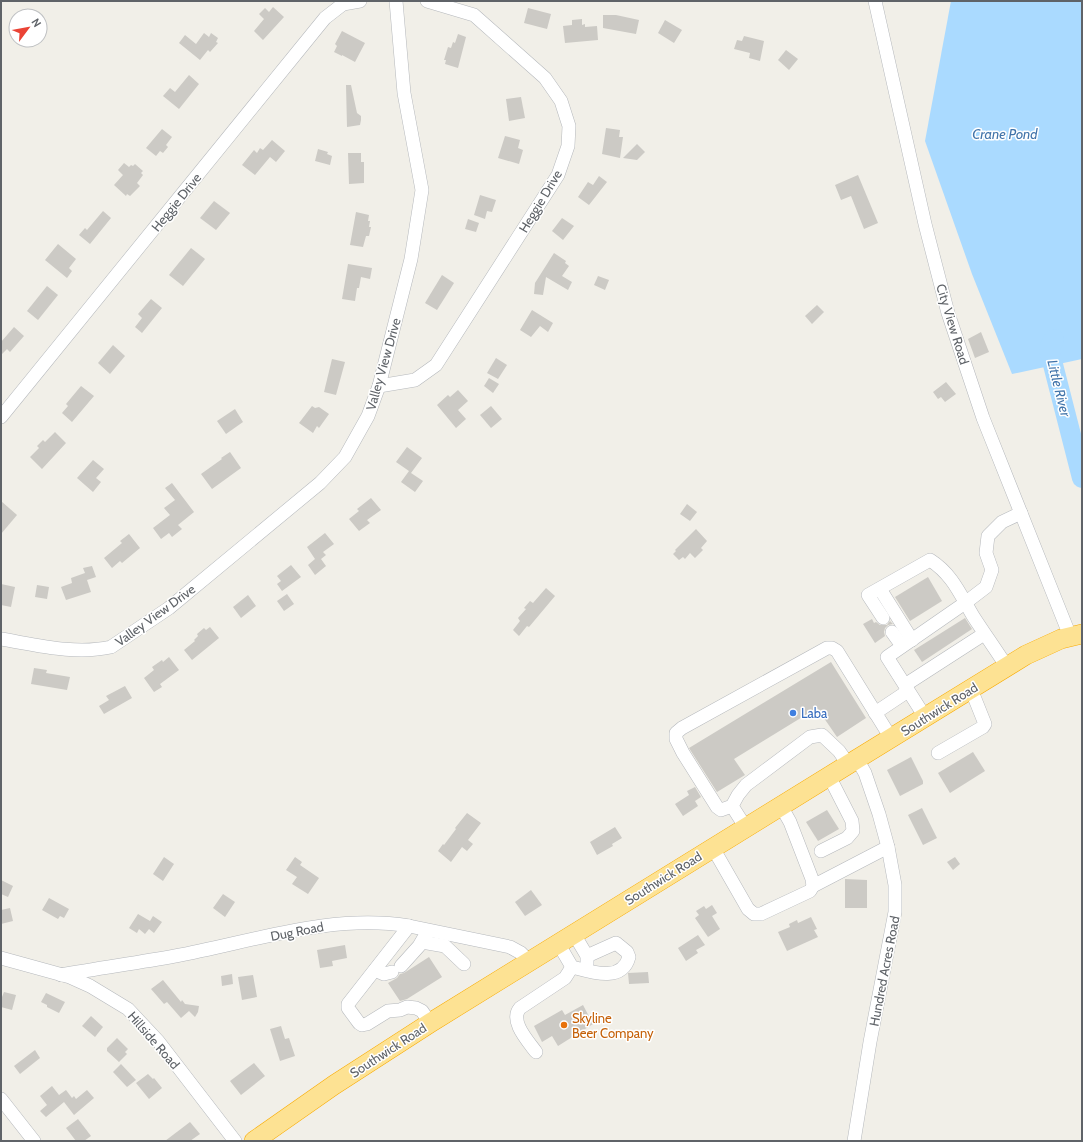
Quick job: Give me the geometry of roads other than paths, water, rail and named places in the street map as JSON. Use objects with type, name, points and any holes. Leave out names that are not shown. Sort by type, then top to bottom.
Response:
[{"type":"highway","name":"Southwick Road","points":[[254,1141],[334,1085],[430,1023],[853,761],[1026,655],[1076,635]]},
{"type":"street","name":"Heggie Drive","points":[[1,417],[325,18],[343,4],[360,1]]},
{"type":"street","name":"Valley View Drive","points":[[1,639],[64,649],[100,650],[111,647],[170,608],[320,483],[345,458],[368,416],[379,386],[411,259],[422,190],[404,93],[396,1]]},
{"type":"street","name":"Heggie Drive","points":[[379,386],[415,380],[436,365],[558,175],[568,146],[569,126],[561,101],[544,78],[474,15],[427,1]]},
{"type":"street","name":"City View Road","points":[[875,1],[925,224],[948,313],[983,418],[1021,513],[1076,635]]},
{"type":"street","points":[[925,718],[886,657],[986,587],[992,570],[986,553],[988,536],[1002,522],[1021,513]]},
{"type":"street","points":[[883,618],[868,595],[930,560],[941,567],[954,583],[984,634],[1007,668]]},
{"type":"street","points":[[880,589],[907,643]]},
{"type":"street","points":[[892,632],[907,643]]},
{"type":"street","points":[[875,713],[906,688],[984,634]]},
{"type":"street","points":[[746,828],[732,806],[721,810],[717,807],[683,753],[676,739],[676,733],[682,728],[826,648],[832,648],[837,651],[891,738]]},
{"type":"street","points":[[938,753],[983,727],[985,724],[971,689]]},
{"type":"street","name":"Hundred Acres Road","points":[[732,806],[738,795],[746,786],[810,737],[822,736],[853,761],[865,773],[879,814],[888,847],[894,885],[895,912],[870,1042],[854,1141]]},
{"type":"street","points":[[822,851],[847,838],[853,831],[852,821],[829,776]]},
{"type":"street","points":[[780,806],[790,822],[812,879],[813,886]]},
{"type":"street","points":[[713,848],[748,909],[754,914],[761,914],[810,891],[813,886],[888,847]]},
{"type":"street","name":"Dug Road","points":[[61,975],[174,956],[326,924],[363,922],[394,923],[510,947],[521,953],[529,961]]},
{"type":"street","points":[[409,926],[348,1006],[349,1012],[359,1023],[364,1025],[388,1011],[407,1007],[420,1009],[430,1023]]},
{"type":"street","points":[[375,970],[384,974],[396,969],[422,942],[427,929]]},
{"type":"street","points":[[566,938],[587,956],[587,971]]},
{"type":"street","points":[[536,1052],[522,1033],[516,1020],[517,1012],[520,1008],[565,978],[572,967],[566,938]]},
{"type":"street","points":[[422,942],[445,946],[464,964]]},
{"type":"street","points":[[572,967],[611,975],[625,967],[629,957],[627,952],[616,943],[587,956]]},
{"type":"street","name":"Hillside Road","points":[[1,958],[61,975],[90,986],[128,1009],[158,1041],[235,1141]]},
{"type":"street","points":[[1,1099],[34,1141]]},
{"type":"water","name":"Crane Pond","points":[[951,1],[1082,1],[1082,359],[1012,374],[972,274],[925,141]]},
{"type":"waterway","name":"Little River","points":[[1054,339],[1049,349],[1082,478]]},
{"type":"place","name":"Laba","points":[[793,713]]},
{"type":"place","name":"Skyline Beer Company","points":[[564,1025]]}]
